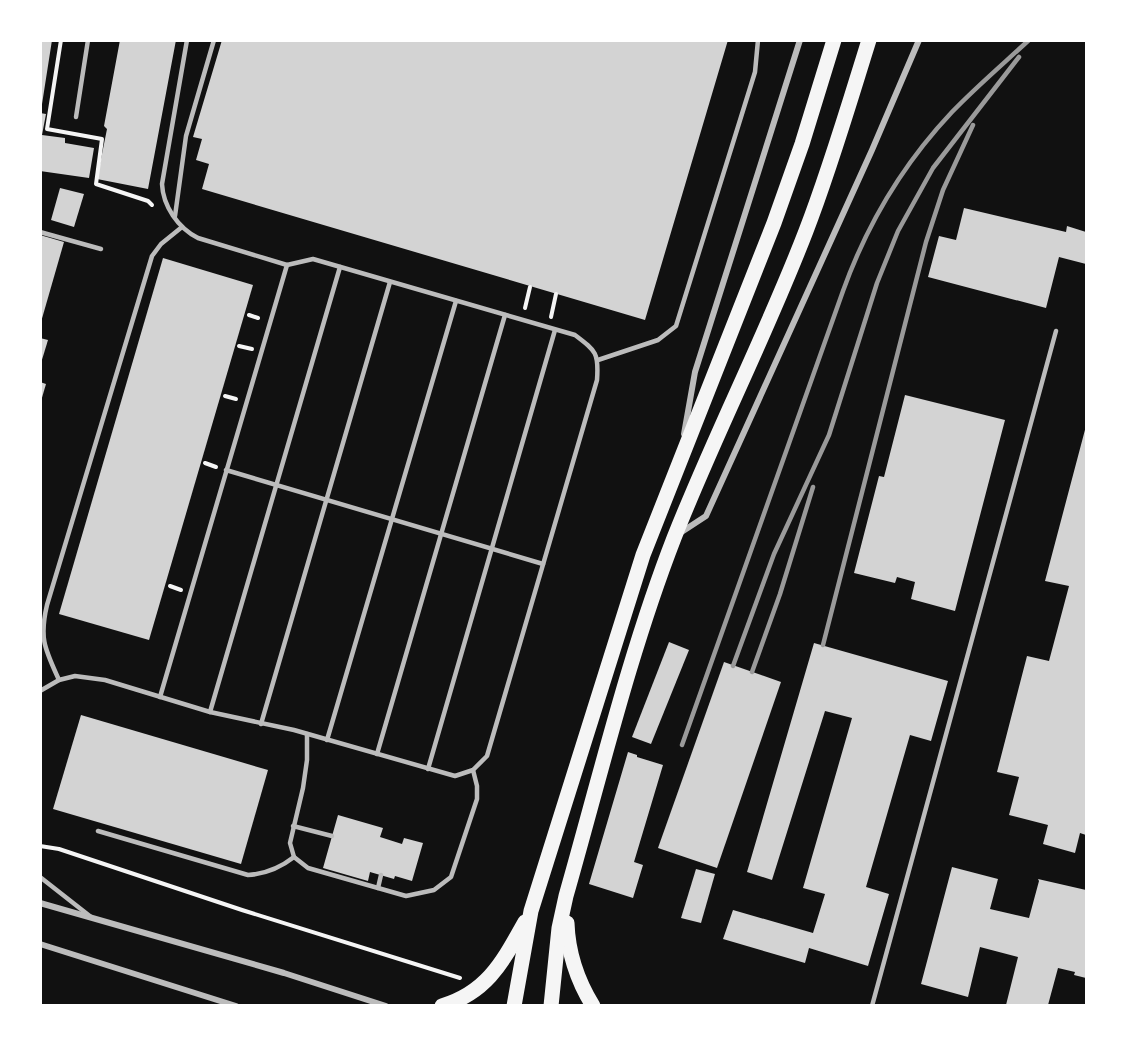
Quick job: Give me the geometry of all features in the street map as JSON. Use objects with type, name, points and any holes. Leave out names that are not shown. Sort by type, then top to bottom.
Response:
[{"type":"main road","points":[[514,1005],[531,911],[636,576],[774,223],[802,144],[834,40]]},
{"type":"main road","points":[[551,1005],[559,928],[566,896],[633,659],[675,537],[806,232],[869,40]]},
{"type":"main road","points":[[566,896],[568,943],[577,975],[593,1005]]},
{"type":"main road","points":[[442,1005],[472,993],[488,980],[500,967],[531,911]]},
{"type":"street","points":[[680,460],[695,372],[800,40]]},
{"type":"street","points":[[675,537],[706,516],[853,193],[919,40]]},
{"type":"street","points":[[40,903],[386,1005]]},
{"type":"street","points":[[40,944],[236,1005]]},
{"type":"lane","points":[[76,117],[88,40]]},
{"type":"lane","points":[[40,691],[59,680],[75,676],[105,680],[210,712],[307,734],[455,776],[473,770],[487,756],[597,380],[598,360],[591,347],[574,335],[313,259],[287,265],[198,238],[182,227],[166,201],[162,183],[188,40]]},
{"type":"lane","points":[[174,217],[186,136],[214,40]]},
{"type":"lane","points":[[598,360],[658,340],[676,326],[755,72],[758,40]]},
{"type":"lane","points":[[59,680],[45,649],[43,623],[46,605],[152,256],[161,244],[182,227]]},
{"type":"lane","points":[[40,232],[101,249]]},
{"type":"lane","points":[[160,697],[287,265]]},
{"type":"lane","points":[[210,712],[340,267]]},
{"type":"lane","points":[[261,724],[390,282]]},
{"type":"lane","points":[[327,740],[456,301]]},
{"type":"lane","points":[[377,754],[505,315]]},
{"type":"lane","points":[[428,769],[555,330]]},
{"type":"lane","points":[[872,1005],[1056,331]]},
{"type":"lane","points":[[226,470],[543,564]]},
{"type":"lane","points":[[307,734],[308,760],[290,843],[294,857],[308,868],[406,896],[434,890],[451,877],[477,799],[473,770]]},
{"type":"lane","points":[[293,826],[332,836]]},
{"type":"lane","points":[[98,831],[248,875],[262,874],[294,857]]},
{"type":"lane","points":[[378,888],[381,875]]},
{"type":"lane","points":[[40,877],[90,916]]},
{"type":"path","points":[[61,40],[47,129],[102,139],[96,184],[148,201],[154,206]]},
{"type":"path","points":[[521,320],[530,287]]},
{"type":"path","points":[[548,328],[556,294]]},
{"type":"path","points":[[225,396],[238,399]]},
{"type":"path","points":[[205,463],[218,468]]},
{"type":"path","points":[[40,846],[70,853],[297,928],[461,978]]},
{"type":"building","points":[[40,40],[52,40],[42,104],[40,104]]},
{"type":"building","points":[[120,40],[176,40],[148,189],[97,179]]},
{"type":"building","points":[[222,40],[728,40],[645,320],[202,189],[209,164],[196,160],[202,139],[193,137]]},
{"type":"building","points":[[40,113],[46,114],[42,135],[65,138],[65,143],[94,148],[89,178],[40,171]]},
{"type":"building","points":[[60,188],[84,194],[74,227],[51,220]]},
{"type":"building","points":[[964,208],[1066,232],[1067,226],[1086,232],[1086,264],[1059,257],[1046,308],[928,277],[939,236],[956,240]]},
{"type":"building","points":[[40,235],[64,242],[41,322],[40,322]]},
{"type":"building","points":[[163,258],[253,285],[149,640],[59,614]]},
{"type":"building","points":[[40,338],[48,340],[41,363],[40,363]]},
{"type":"building","points":[[40,382],[46,384],[41,401],[40,401]]},
{"type":"building","points":[[905,395],[1005,420],[955,611],[911,599],[915,582],[897,577],[895,583],[854,573],[879,476],[884,477]]},
{"type":"building","points":[[1086,426],[1086,835],[1080,833],[1075,853],[1043,844],[1048,825],[1009,815],[1019,777],[997,772],[1027,656],[1049,661],[1069,586],[1045,581]]},
{"type":"building","points":[[669,642],[689,650],[651,744],[632,737]]},
{"type":"building","points":[[814,643],[948,681],[931,741],[910,735],[866,887],[889,894],[868,966],[809,948],[805,963],[723,939],[733,910],[813,933],[825,894],[803,888],[852,718],[825,711],[772,880],[747,872]]},
{"type":"building","points":[[724,662],[781,682],[717,868],[658,848]]},
{"type":"building","points":[[81,715],[268,770],[241,864],[53,809]]},
{"type":"building","points":[[628,752],[663,765],[634,862],[643,865],[633,898],[589,884]]},
{"type":"building","points":[[338,815],[383,828],[380,837],[402,844],[404,838],[423,843],[412,881],[395,876],[394,879],[370,872],[368,881],[323,868]]},
{"type":"building","points":[[952,867],[998,879],[990,909],[1029,918],[1038,879],[1086,890],[1086,978],[1074,975],[1075,972],[1058,968],[1048,1005],[1006,1005],[1018,957],[980,947],[968,997],[921,984]]},
{"type":"building","points":[[696,869],[715,874],[701,923],[681,918]]},
{"type":"railway","points":[[682,745],[843,291],[863,242],[902,174],[934,132],[970,94],[1029,40]]},
{"type":"railway","points":[[733,666],[774,554],[829,435],[877,283],[898,231],[933,168],[1019,57]]},
{"type":"railway","points":[[823,645],[926,242],[943,190],[973,125]]},
{"type":"railway","points":[[752,672],[780,594],[813,487]]}]
